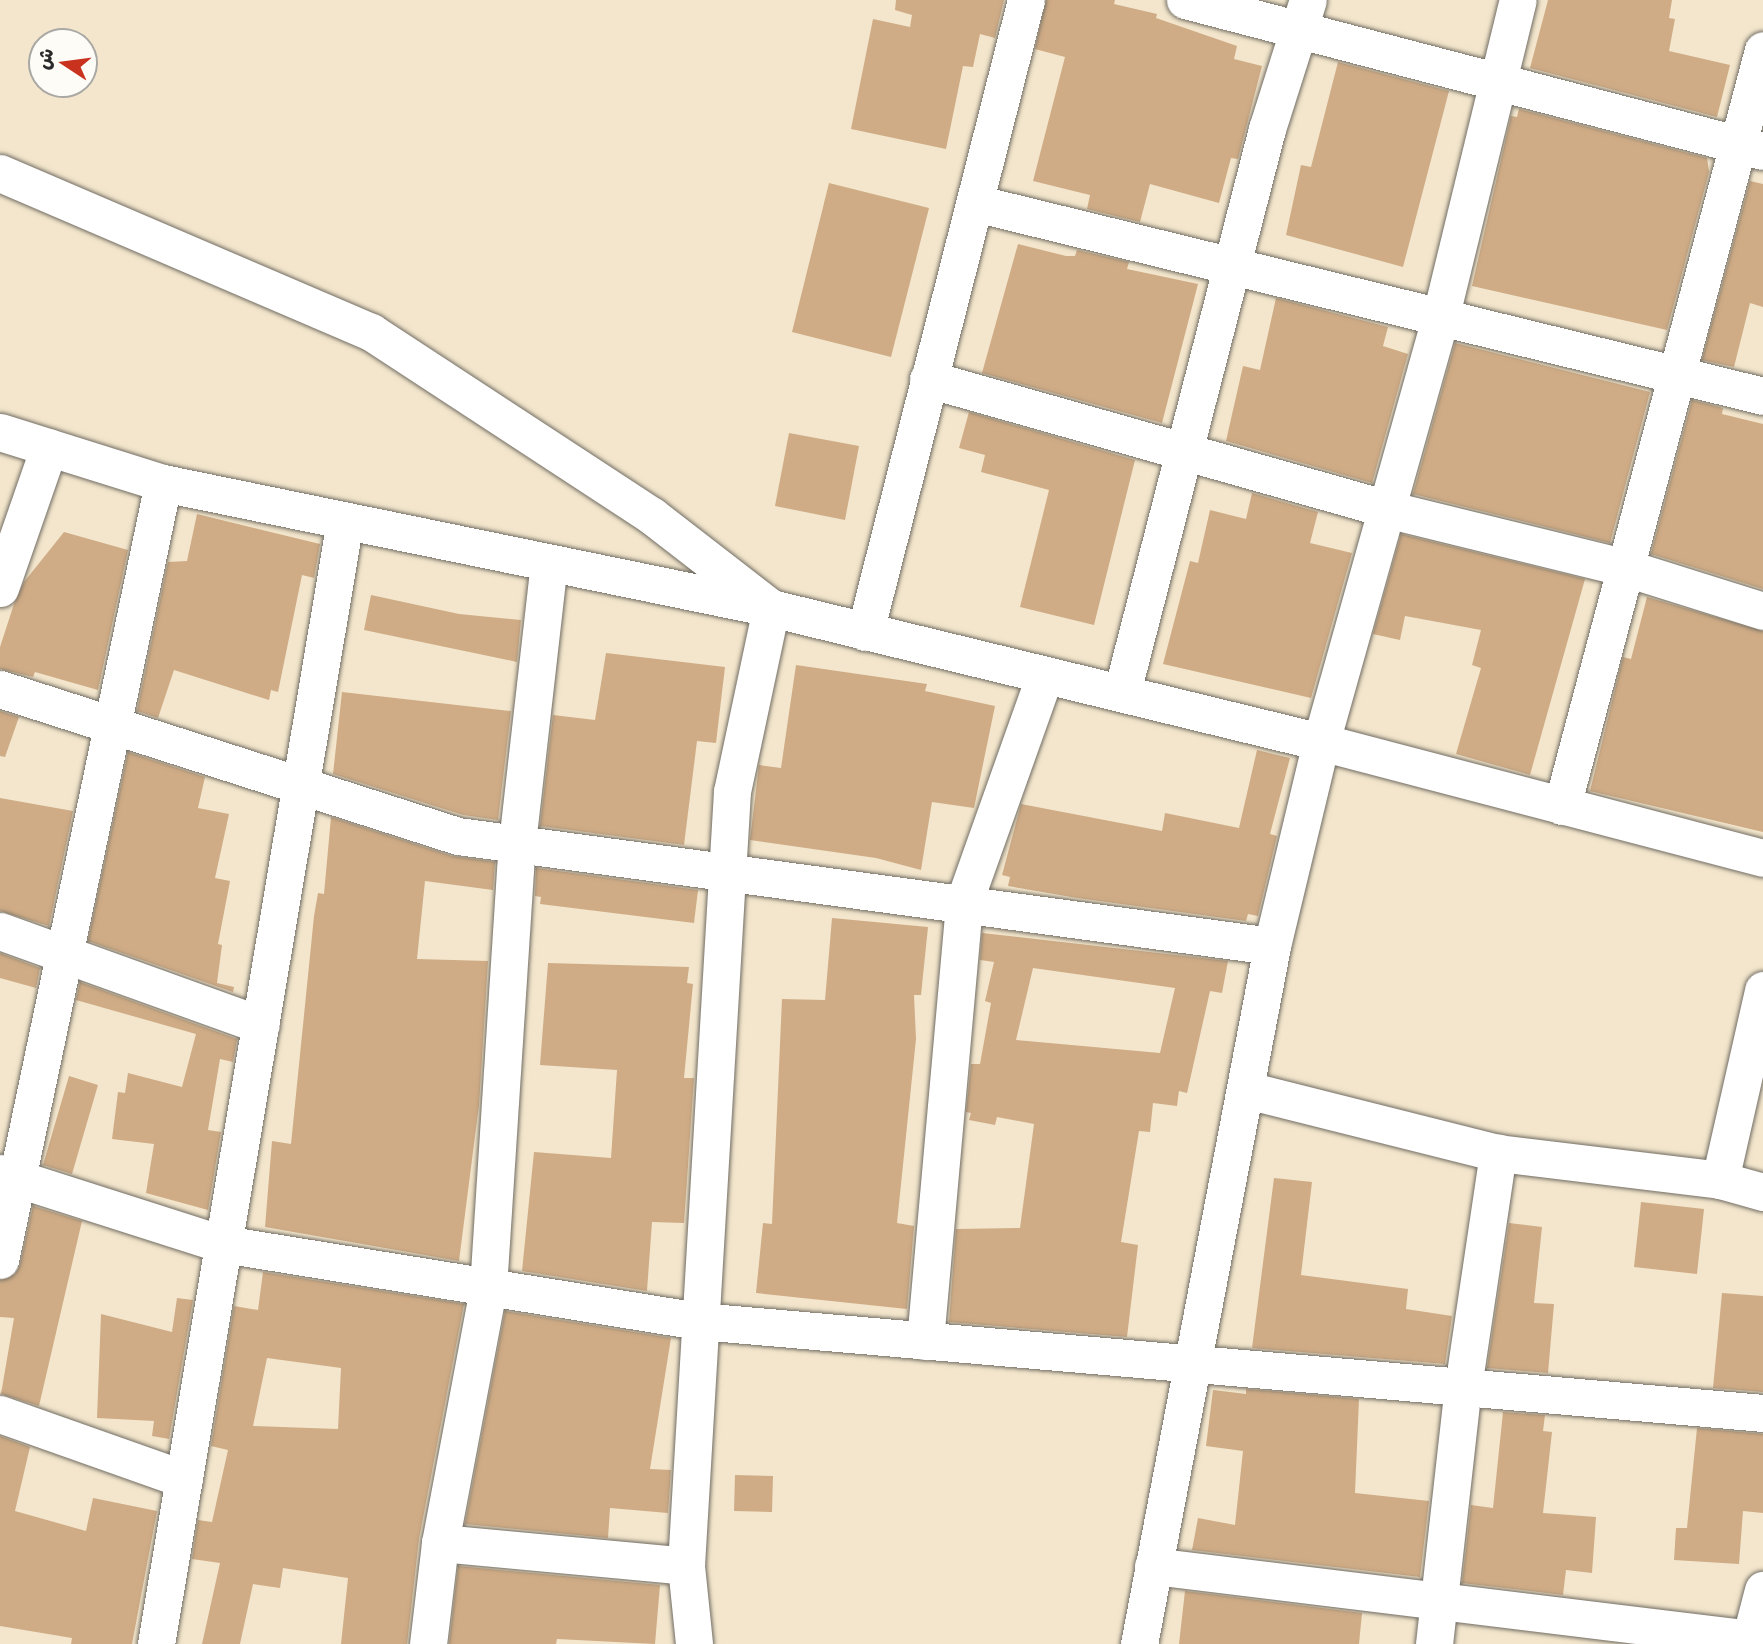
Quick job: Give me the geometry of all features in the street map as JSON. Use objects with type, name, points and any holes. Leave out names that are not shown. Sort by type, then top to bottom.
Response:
[{"type":"street","points":[[865,632],[1026,0]]},
{"type":"street","points":[[1185,0],[1303,15],[1496,81],[1750,148]]},
{"type":"street","points":[[1139,1644],[1247,1090],[1272,946],[1321,742],[1440,319],[1496,81],[1518,0]]},
{"type":"street","points":[[1122,692],[1232,266],[1303,15]]},
{"type":"street","points":[[1562,806],[1677,375],[1750,148],[1763,50]]},
{"type":"street","points":[[0,173],[371,332],[652,516],[771,608]]},
{"type":"street","points":[[975,203],[1763,396]]},
{"type":"street","points":[[928,379],[1386,509],[1626,568],[1763,611]]},
{"type":"street","points":[[0,432],[163,482],[771,608],[1044,677],[1122,692],[1763,858]]},
{"type":"street","points":[[0,588],[49,447]]},
{"type":"street","points":[[0,1260],[9,1176],[64,954],[163,482]]},
{"type":"street","points":[[156,1644],[345,521]]},
{"type":"street","points":[[428,1644],[440,1543],[488,1288],[517,843],[549,564]]},
{"type":"street","points":[[694,1644],[686,1566],[732,790],[771,608]]},
{"type":"street","points":[[925,1341],[964,902],[1044,677]]},
{"type":"street","points":[[0,689],[458,836],[964,902],[1272,946]]},
{"type":"street","points":[[0,931],[261,1025]]},
{"type":"street","points":[[1720,1180],[1763,989]]},
{"type":"street","points":[[1247,1090],[1497,1153],[1720,1180],[1763,1192]]},
{"type":"street","points":[[1434,1644],[1463,1387],[1497,1153]]},
{"type":"street","points":[[9,1176],[223,1244],[699,1321],[1763,1413]]},
{"type":"street","points":[[0,1414],[184,1479]]},
{"type":"street","points":[[440,1543],[686,1566]]},
{"type":"street","points":[[1153,1566],[1750,1641],[1763,1590]]},
{"type":"building","points":[[896,0],[1004,0],[995,38],[980,34],[973,67],[963,66],[946,149],[851,129],[873,19],[910,27],[912,15],[895,10]]},
{"type":"building","points":[[1046,0],[1115,0],[1114,4],[1157,14],[1156,18],[1237,46],[1234,59],[1262,66],[1238,159],[1231,158],[1219,203],[1150,184],[1140,222],[1087,209],[1090,195],[1033,181],[1065,57],[1035,49]]},
{"type":"building","points":[[1548,0],[1672,0],[1669,18],[1675,19],[1669,51],[1730,65],[1717,117],[1530,68]]},
{"type":"building","points":[[1338,62],[1449,91],[1403,267],[1286,235],[1301,165],[1311,167]]},
{"type":"building","points":[[1519,109],[1707,158],[1709,172],[1667,330],[1472,286],[1511,116],[1517,117]]},
{"type":"building","points":[[1750,181],[1763,184],[1763,307],[1750,303],[1734,367],[1702,360]]},
{"type":"building","points":[[829,183],[929,208],[891,357],[792,332]]},
{"type":"building","points":[[1018,244],[1066,256],[1075,256],[1077,250],[1129,262],[1127,269],[1198,284],[1162,423],[982,373]]},
{"type":"building","points":[[1276,298],[1388,327],[1383,346],[1408,354],[1372,483],[1226,441],[1243,366],[1260,370]]},
{"type":"building","points":[[1455,343],[1650,392],[1610,543],[1413,494]]},
{"type":"building","points":[[1692,400],[1723,408],[1722,414],[1763,424],[1763,589],[1651,554]]},
{"type":"building","points":[[969,412],[1135,460],[1094,625],[1020,607],[1049,490],[981,472],[985,455],[959,448]]},
{"type":"building","points":[[789,433],[859,446],[845,520],[775,506]]},
{"type":"building","points":[[1252,493],[1318,512],[1310,543],[1352,553],[1311,698],[1163,664],[1190,561],[1198,563],[1210,510],[1246,519]]},
{"type":"building","points":[[197,514],[320,544],[314,578],[302,575],[278,692],[271,690],[269,700],[174,670],[158,718],[137,711],[168,562],[187,561]]},
{"type":"building","points":[[64,532],[128,550],[98,690],[35,672],[33,677],[0,669],[0,647],[24,582]]},
{"type":"building","points":[[1401,534],[1585,579],[1530,775],[1456,754],[1481,668],[1472,665],[1481,630],[1405,616],[1400,640],[1373,634]]},
{"type":"building","points":[[371,595],[459,614],[521,620],[517,662],[364,630]]},
{"type":"building","points":[[1647,597],[1763,631],[1763,832],[1590,791],[1623,657],[1631,659]]},
{"type":"building","points":[[606,653],[725,667],[716,743],[697,741],[684,845],[540,826],[553,715],[595,720]]},
{"type":"building","points":[[796,665],[927,684],[925,691],[995,706],[974,808],[932,802],[921,870],[876,858],[750,840],[759,765],[781,768]]},
{"type":"building","points":[[342,692],[511,711],[498,820],[463,815],[333,774]]},
{"type":"building","points":[[0,711],[19,717],[5,757],[0,756]]},
{"type":"building","points":[[1257,750],[1290,758],[1270,834],[1277,836],[1258,916],[1248,914],[1246,921],[1077,898],[1008,886],[1010,877],[1002,875],[1021,804],[1162,831],[1165,813],[1239,828]]},
{"type":"building","points":[[128,752],[205,777],[198,808],[229,814],[215,878],[230,881],[218,944],[222,945],[217,983],[234,987],[233,992],[88,941]]},
{"type":"building","points":[[0,798],[73,811],[49,926],[0,911]]},
{"type":"building","points":[[331,817],[452,856],[495,862],[493,890],[425,881],[417,959],[488,961],[479,1105],[459,1261],[265,1227],[272,1141],[291,1144],[314,916],[318,893],[324,894]]},
{"type":"building","points":[[536,868],[698,890],[694,923],[540,904],[541,897],[535,896]]},
{"type":"building","points":[[832,918],[928,927],[921,995],[914,995],[916,1039],[897,1223],[914,1226],[907,1309],[756,1293],[763,1223],[772,1224],[782,999],[825,1000]]},
{"type":"building","points":[[982,933],[1228,961],[1222,993],[1210,991],[1187,1093],[1179,1091],[1177,1106],[1153,1103],[1150,1132],[1139,1131],[1121,1242],[1138,1245],[1127,1337],[949,1322],[956,1229],[1020,1228],[1034,1124],[997,1117],[995,1125],[969,1120],[971,1113],[966,1112],[971,1064],[980,1064],[991,1003],[985,1001],[994,962],[980,960]],"holes":[[[1033,968],[1175,988],[1160,1053],[1016,1040]]]},
{"type":"building","points":[[0,953],[40,968],[36,988],[0,978]]},
{"type":"building","points":[[548,963],[689,967],[687,983],[693,984],[684,1078],[694,1078],[684,1223],[652,1222],[647,1291],[522,1271],[534,1152],[611,1158],[617,1070],[540,1065]]},
{"type":"building","points":[[80,982],[237,1039],[233,1062],[220,1059],[208,1130],[221,1132],[208,1210],[146,1193],[154,1144],[112,1139],[118,1092],[125,1093],[128,1073],[182,1087],[196,1034],[76,1000]]},
{"type":"building","points":[[69,1076],[98,1085],[72,1174],[43,1165]]},
{"type":"building","points":[[1274,1178],[1312,1182],[1301,1275],[1408,1289],[1406,1309],[1452,1316],[1445,1364],[1252,1348]]},
{"type":"building","points":[[1641,1202],[1704,1209],[1697,1274],[1634,1267]]},
{"type":"building","points":[[33,1206],[82,1221],[39,1406],[1,1394],[14,1318],[0,1317],[0,1280],[15,1274],[20,1265]]},
{"type":"building","points":[[1509,1223],[1542,1227],[1534,1303],[1554,1304],[1548,1373],[1487,1368]]},
{"type":"building","points":[[263,1272],[464,1304],[419,1539],[407,1644],[341,1644],[348,1578],[283,1568],[280,1588],[253,1584],[240,1644],[202,1644],[220,1563],[192,1559],[198,1520],[212,1522],[228,1450],[211,1446],[234,1306],[258,1310]],"holes":[[[267,1358],[341,1368],[338,1429],[253,1426]]]},
{"type":"building","points":[[1722,1293],[1763,1296],[1763,1392],[1713,1388]]},
{"type":"building","points":[[177,1298],[193,1300],[169,1439],[152,1436],[154,1421],[97,1418],[101,1314],[172,1332]]},
{"type":"building","points":[[505,1311],[671,1338],[650,1469],[671,1470],[668,1513],[610,1508],[608,1538],[465,1524]]},
{"type":"building","points":[[1246,1389],[1359,1399],[1355,1493],[1429,1501],[1420,1577],[1192,1550],[1198,1518],[1235,1525],[1243,1451],[1206,1446],[1213,1390],[1246,1394]]},
{"type":"building","points":[[1503,1412],[1545,1415],[1543,1431],[1552,1432],[1543,1513],[1596,1517],[1592,1573],[1566,1570],[1563,1595],[1462,1583],[1471,1505],[1493,1508]]},
{"type":"building","points":[[1697,1428],[1763,1434],[1763,1513],[1743,1511],[1739,1564],[1674,1560],[1676,1528],[1687,1528]]},
{"type":"building","points":[[0,1436],[30,1447],[15,1511],[86,1531],[93,1498],[157,1511],[132,1644],[71,1644],[72,1638],[0,1626]]},
{"type":"building","points":[[735,1475],[773,1476],[772,1512],[734,1511]]},
{"type":"building","points":[[458,1566],[660,1585],[655,1644],[557,1639],[556,1644],[449,1644]]},
{"type":"building","points":[[1185,1591],[1362,1613],[1359,1644],[1179,1644]]}]
